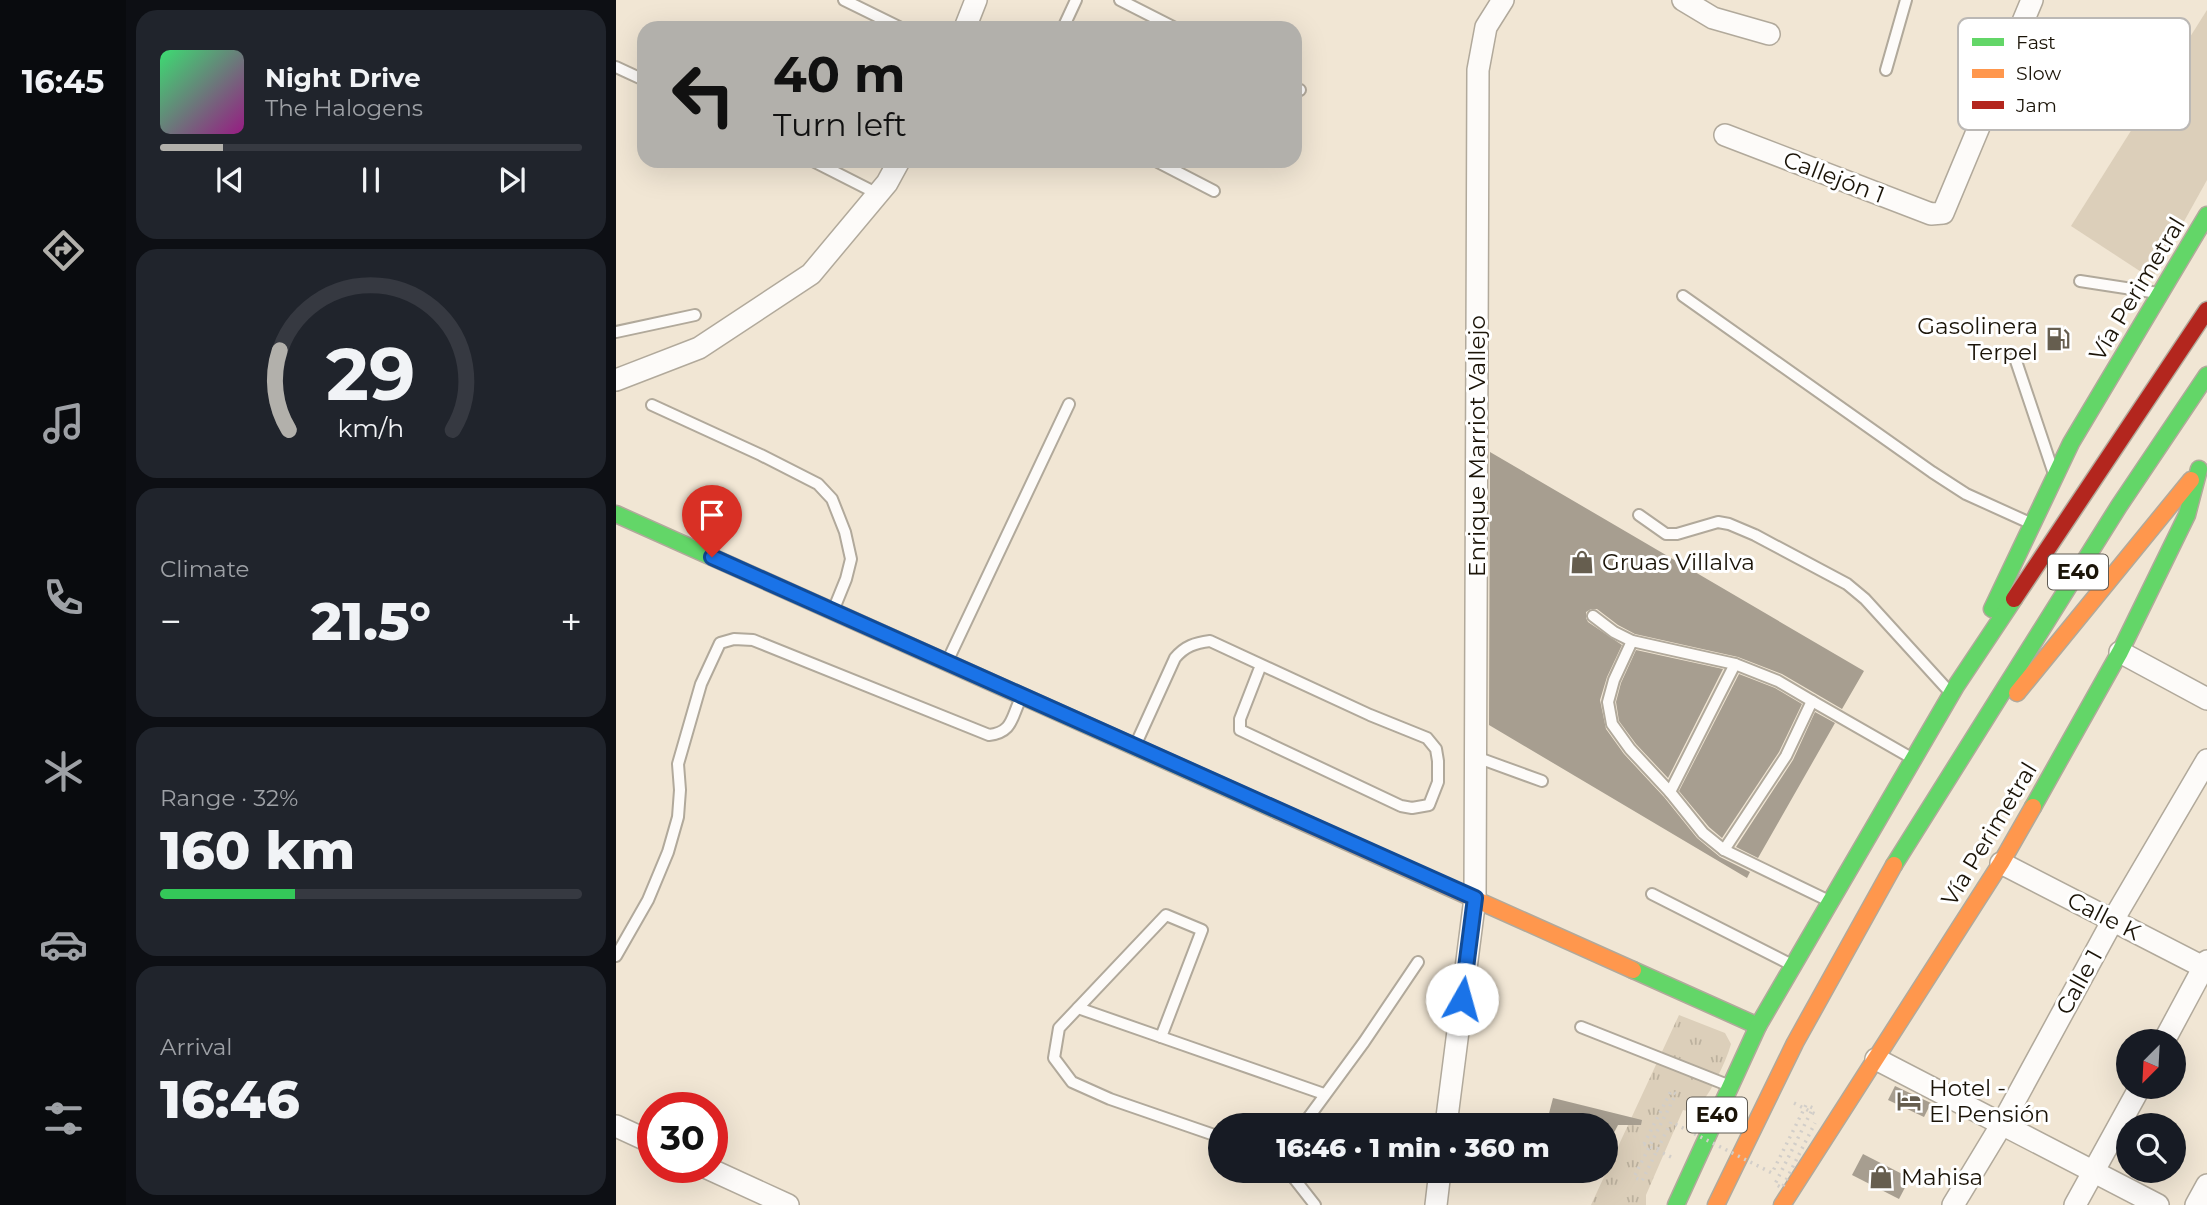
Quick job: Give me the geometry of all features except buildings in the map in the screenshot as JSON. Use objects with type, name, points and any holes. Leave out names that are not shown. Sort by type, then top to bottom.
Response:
[{"type":"main road","name":"Vía Perimetral","points":[[1953,690],[2071,443],[2207,215]]},
{"type":"main road","name":"Vía Perimetral","points":[[1676,1205],[1758,1026],[1953,690],[2207,310]]},
{"type":"main road","name":"Vía Perimetral","points":[[1716,1205],[1770,1091],[1898,857],[2119,506],[2207,375]]},
{"type":"main road","name":"Vía Perimetral","points":[[1951,771],[2122,567],[2203,463]]},
{"type":"main road","name":"Vía Perimetral","points":[[1782,1205],[2001,863],[2120,652],[2187,515],[2203,463]]},
{"type":"main road","points":[[616,514],[1758,1026]]},
{"type":"main road","points":[[1724,1205],[1734,1167]]},
{"type":"street","points":[[968,21],[976,0]]},
{"type":"street","name":"Enrique Marriot Vallejo","points":[[1448,1113],[1475,898],[1478,70],[1486,27],[1503,0]]},
{"type":"street","points":[[1683,0],[1713,18],[1769,34]]},
{"type":"street","name":"Callejón 1","points":[[2024,18],[2032,0]]},
{"type":"street","name":"Callejón 1","points":[[1725,135],[1931,214],[1943,213],[1978,130]]},
{"type":"street","points":[[616,380],[699,348],[811,274],[878,194],[895,168]]},
{"type":"street","points":[[2120,652],[2207,699]]},
{"type":"street","name":"Calle 1","points":[[1953,1205],[2002,1124],[2113,920],[2207,760]]},
{"type":"street","name":"Calle K","points":[[2001,863],[2206,966]]},
{"type":"street","points":[[2171,1029],[2206,966]]},
{"type":"street","points":[[1876,1059],[2158,1205]]},
{"type":"street","points":[[2075,1205],[2134,1099]]},
{"type":"street","points":[[616,1126],[637,1136]]},
{"type":"street","points":[[728,1178],[788,1205]]},
{"type":"street","points":[[1436,1205],[1439,1183]]},
{"type":"street","points":[[2196,1205],[2207,1185]]},
{"type":"lane","points":[[844,0],[887,21]]},
{"type":"lane","points":[[1066,21],[1076,0]]},
{"type":"lane","points":[[1119,0],[1161,21]]},
{"type":"lane","points":[[1886,70],[1906,0]]},
{"type":"lane","points":[[616,67],[637,77]]},
{"type":"lane","points":[[827,168],[878,194]]},
{"type":"lane","points":[[1170,168],[1214,191]]},
{"type":"lane","points":[[2080,281],[2160,293]]},
{"type":"lane","points":[[1683,296],[1932,472],[1966,494],[2032,524]]},
{"type":"lane","points":[[616,332],[695,315]]},
{"type":"lane","points":[[2015,358],[2055,477]]},
{"type":"lane","points":[[947,662],[1069,404]]},
{"type":"lane","points":[[652,405],[818,484],[832,499],[851,559],[833,611]]},
{"type":"lane","points":[[1639,515],[1666,534],[1678,534],[1718,522],[1728,524],[1755,535],[1847,584],[1865,599],[1953,690]]},
{"type":"lane","points":[[1593,616],[1632,642],[1735,664],[1778,681],[1913,759]]},
{"type":"lane","points":[[616,956],[648,900],[667,852],[678,817],[678,764],[701,684],[720,643],[734,639],[753,640],[989,735],[1008,729],[1022,696]]},
{"type":"lane","points":[[1135,746],[1182,649],[1210,641],[1427,738],[1436,749],[1438,761],[1438,782],[1429,805],[1412,808],[1401,806],[1240,730],[1238,723],[1261,665]]},
{"type":"lane","points":[[1632,642],[1614,680],[1608,702],[1612,724],[1630,749],[1703,833],[1724,850],[1831,902]]},
{"type":"lane","points":[[1670,792],[1735,664]]},
{"type":"lane","points":[[1724,850],[1786,756],[1812,701]]},
{"type":"lane","points":[[1476,757],[1542,781]]},
{"type":"lane","points":[[1651,894],[1793,966]]},
{"type":"lane","points":[[1161,1037],[1202,934],[1202,930],[1170,915],[1161,919],[1059,1028],[1054,1058],[1072,1082],[1110,1099],[1208,1133]]},
{"type":"lane","points":[[1311,1113],[1364,1042],[1418,962]]},
{"type":"lane","points":[[1078,1008],[1324,1094]]},
{"type":"lane","points":[[1581,1027],[1731,1086]]},
{"type":"lane","points":[[1298,1183],[1315,1205]]},
{"type":"path","points":[[1644,1144],[1671,1091],[1676,1094],[1634,1177],[1642,1181],[1671,1122],[1772,1172],[1806,1105],[1813,1108],[1775,1184],[1782,1188],[1815,1123]]},
{"type":"path","points":[[1770,1091],[1834,1125]]},
{"type":"green space","points":[[2207,10],[2207,180],[2152,279],[2071,226],[2131,130],[2190,130],[2190,37]]},
{"type":"green space","points":[[1679,1015],[1725,1033],[1731,1044],[1721,1071],[1698,1107],[1692,1112],[1683,1110],[1646,1195],[1646,1205],[1591,1205],[1601,1183],[1618,1183],[1618,1147]]},
{"type":"traffic: fast","points":[[1992,609],[2071,443],[2207,215]]},
{"type":"traffic: fast","points":[[1894,865],[2119,506],[2207,375]]},
{"type":"traffic: fast","points":[[2033,807],[2120,652],[2187,515],[2199,469]]},
{"type":"traffic: fast","points":[[616,514],[1278,811]]},
{"type":"traffic: fast","points":[[1676,1205],[1758,1026],[1956,686],[2014,599]]},
{"type":"traffic: fast","points":[[1633,970],[1758,1026]]},
{"type":"traffic: slow","points":[[2017,693],[2191,480]]},
{"type":"traffic: slow","points":[[1782,1205],[2001,863],[2033,807]]},
{"type":"traffic: slow","points":[[1278,811],[1633,970]]},
{"type":"traffic: slow","points":[[1716,1205],[1795,1043],[1894,865]]},
{"type":"traffic: jam","points":[[2014,599],[2207,310]]},
{"type":"place","name":"Gasolinera Terpel","points":[[2058,339]]},
{"type":"place","name":"Gruas Villalva","points":[[1582,562]]},
{"type":"place","name":"Hotel - El Pensión","points":[[1909,1101]]},
{"type":"place","name":"Mahisa","points":[[1881,1177]]},
{"type":"route","points":[[712,557],[1475,898],[1462,999]]}]
